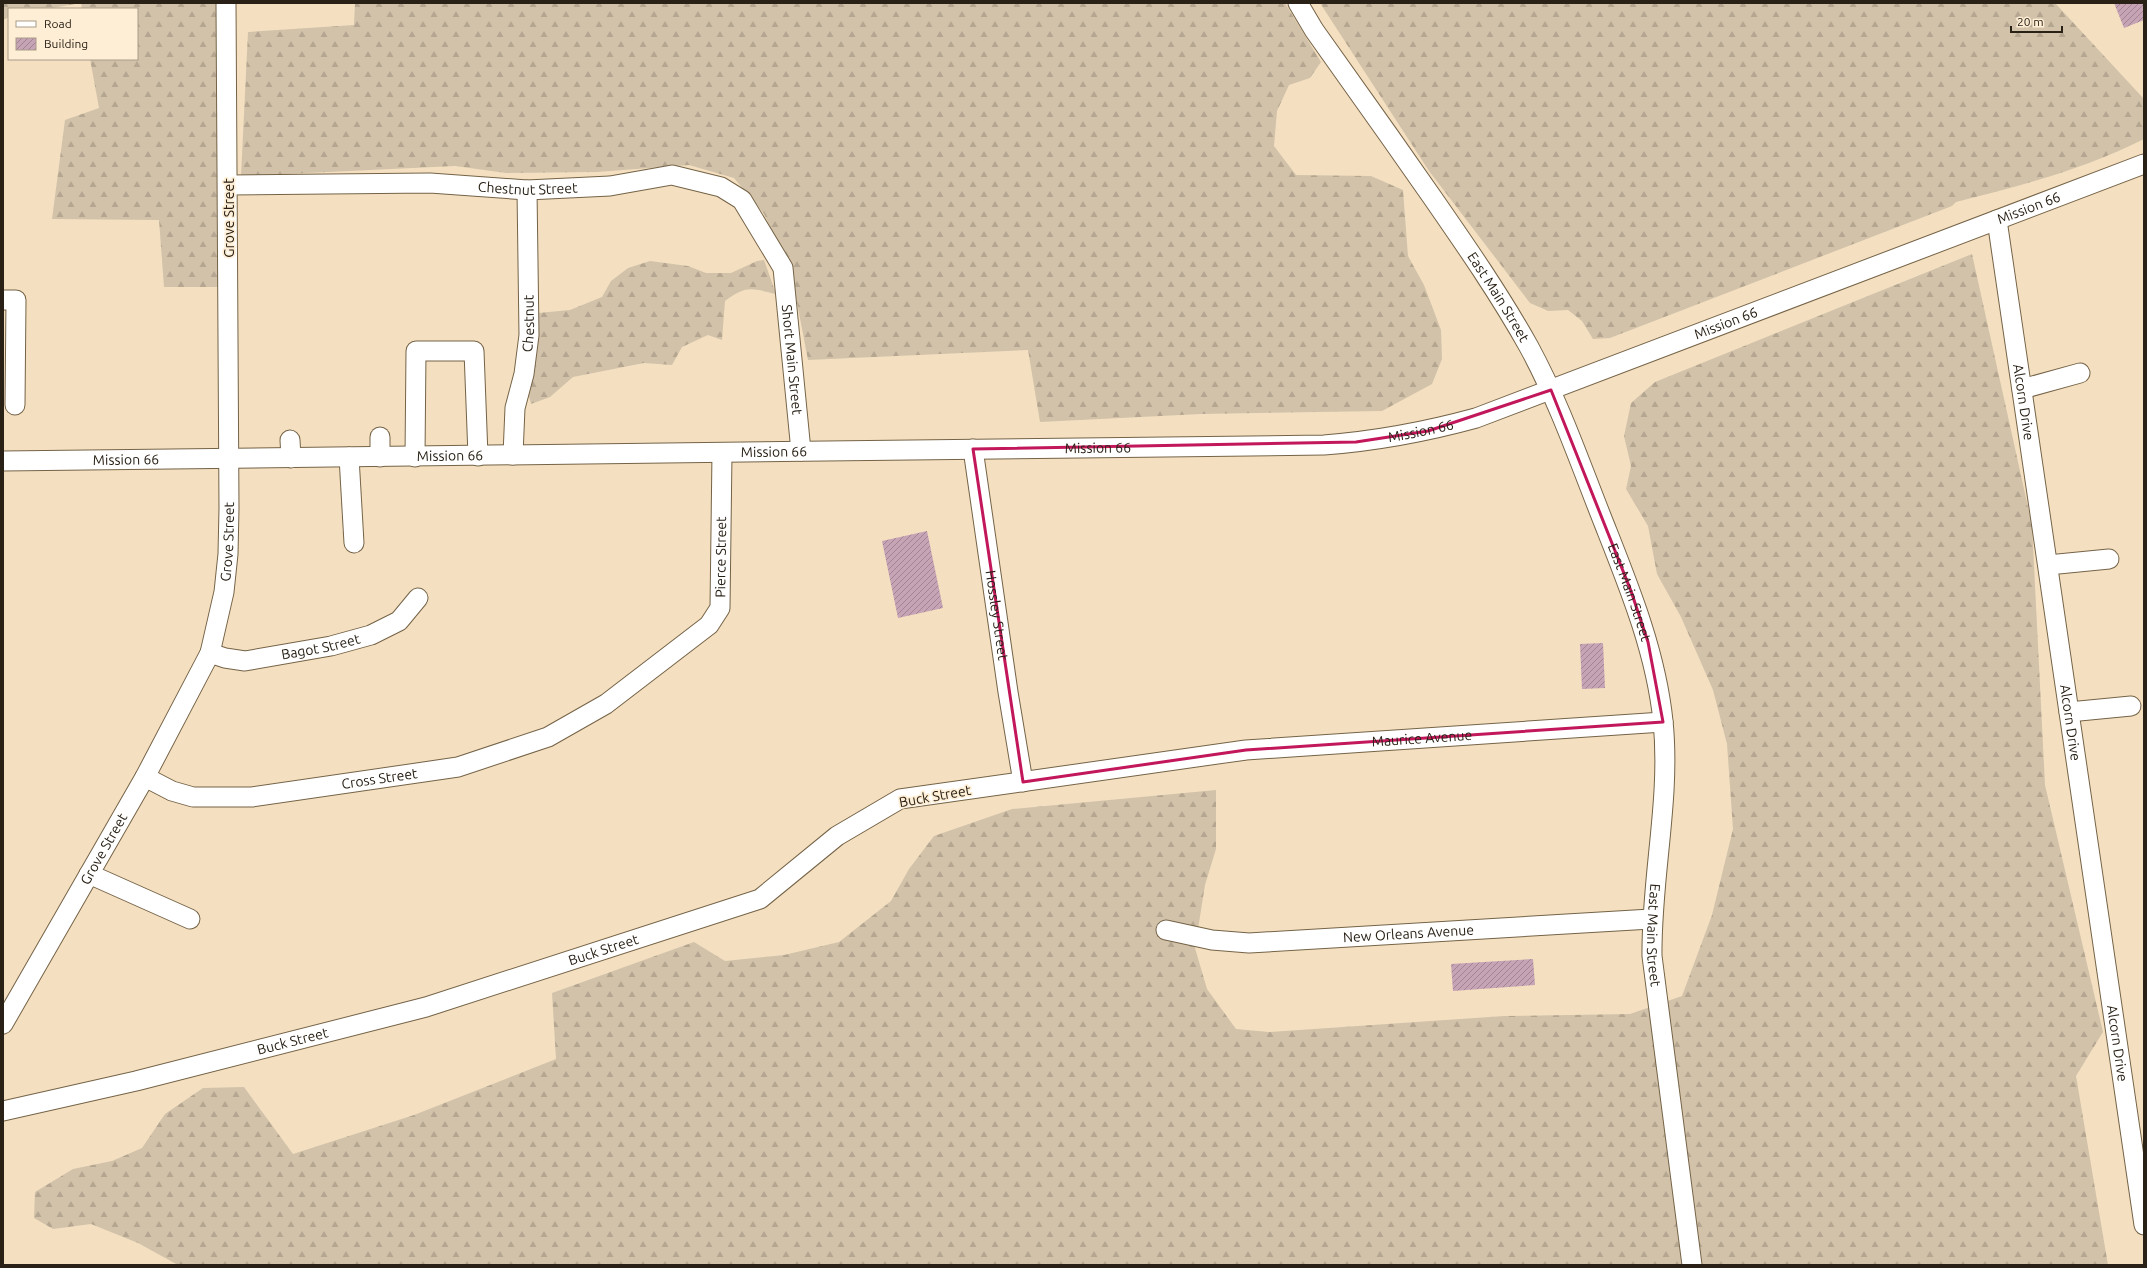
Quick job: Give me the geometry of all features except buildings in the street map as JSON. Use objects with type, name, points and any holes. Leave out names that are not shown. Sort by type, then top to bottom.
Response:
[{"type":"street","name":"Grove Street","points":[[3,1024],[145,777],[210,654],[224,592],[228,554],[228,185],[226,3]]},
{"type":"street","name":"East Main Street","points":[[1298,3],[1314,30],[1493,285],[1551,390],[1631,591],[1648,642],[1658,684],[1663,722],[1665,764],[1652,919],[1652,956],[1692,1265]]},
{"type":"street","name":"Mission 66","points":[[3,461],[228,459],[290,449],[348,457],[380,457],[1324,445],[1356,442],[1428,432],[1476,418],[2144,164]]},
{"type":"street","name":"Chestnut Street","points":[[228,185],[430,183],[527,190],[610,186],[672,175],[721,187],[742,200],[783,268]]},
{"type":"street","name":"Chestnut","points":[[513,455],[515,408],[524,374],[529,335],[527,190]]},
{"type":"street","name":"Alcorn Drive","points":[[1997,220],[2069,712],[2137,1124],[2144,1225]]},
{"type":"street","name":"Short Main Street","points":[[783,268],[801,452]]},
{"type":"street","points":[[3,300],[16,300],[15,406]]},
{"type":"street","points":[[415,456],[416,351],[474,351],[478,456]]},
{"type":"street","points":[[2022,389],[2080,373]]},
{"type":"street","points":[[380,437],[380,457]]},
{"type":"street","name":"Hossley Street","points":[[973,449],[1006,677],[1023,782]]},
{"type":"street","name":"Pierce Street","points":[[606,704],[709,625],[720,608],[722,452]]},
{"type":"street","points":[[348,457],[354,543]]},
{"type":"street","points":[[2048,565],[2109,559]]},
{"type":"street","name":"Bagot Street","points":[[210,654],[225,658],[245,660],[331,646],[371,635],[399,621],[418,598]]},
{"type":"street","name":"Cross Street","points":[[145,777],[172,791],[193,797],[252,797],[458,767],[548,737],[606,704]]},
{"type":"street","points":[[2069,712],[2131,706]]},
{"type":"street","name":"Maurice Avenue","points":[[1182,758],[1254,749],[1663,722]]},
{"type":"street","name":"Buck Street","points":[[3,1111],[136,1082],[426,1007],[753,902],[760,899],[837,836],[900,800],[1182,758]]},
{"type":"street","points":[[89,874],[190,919]]},
{"type":"street","name":"New Orleans Avenue","points":[[1166,930],[1212,940],[1249,942],[1652,919]]},
{"type":"highlighted area","points":[[1551,390],[1631,591],[1648,642],[1663,722],[1246,750],[1023,782],[973,449],[1356,442],[1428,431]]},
{"type":"green space","points":[[3,3],[81,3],[53,8],[8,8],[8,18],[3,20]]},
{"type":"green space","points":[[81,3],[216,3],[222,287],[164,287],[159,220],[52,219],[65,120],[99,108],[90,60],[138,60],[138,8],[82,8]]},
{"type":"green space","points":[[355,3],[1285,3],[1321,62],[1310,78],[1289,85],[1277,111],[1274,146],[1296,175],[1371,176],[1403,190],[1408,256],[1424,285],[1441,330],[1442,359],[1432,384],[1382,411],[1201,414],[1040,422],[1028,350],[808,360],[793,282],[785,258],[764,214],[734,178],[689,165],[597,172],[506,173],[455,166],[241,176],[248,32],[354,25]]},
{"type":"green space","points":[[1320,3],[2055,3],[2144,99],[2144,139],[2122,150],[2052,176],[1956,202],[1952,206],[1610,338],[1593,339],[1582,321],[1568,310],[1548,311],[1530,303],[1429,171]]},
{"type":"green space","points":[[1972,254],[2032,525],[2045,785],[2103,1032],[2076,1076],[2108,1265],[178,1265],[138,1243],[91,1224],[53,1229],[34,1218],[35,1192],[73,1169],[112,1161],[142,1148],[165,1114],[203,1088],[244,1087],[293,1154],[414,1115],[556,1059],[552,993],[694,942],[725,961],[784,955],[839,942],[891,901],[909,869],[934,836],[1012,809],[1216,790],[1216,849],[1205,885],[1195,948],[1207,989],[1236,1029],[1269,1032],[1504,1016],[1630,1014],[1682,996],[1712,915],[1733,829],[1727,744],[1713,690],[1681,617],[1657,574],[1648,526],[1626,489],[1631,466],[1624,436],[1631,403],[1655,382]]},
{"type":"green space","points":[[764,260],[776,294],[749,289],[738,292],[725,301],[722,340],[708,335],[682,347],[672,365],[644,363],[573,377],[550,397],[531,404],[527,389],[538,313],[570,310],[602,297],[611,281],[628,268],[650,261],[688,266],[706,273],[731,273],[757,261]]}]
